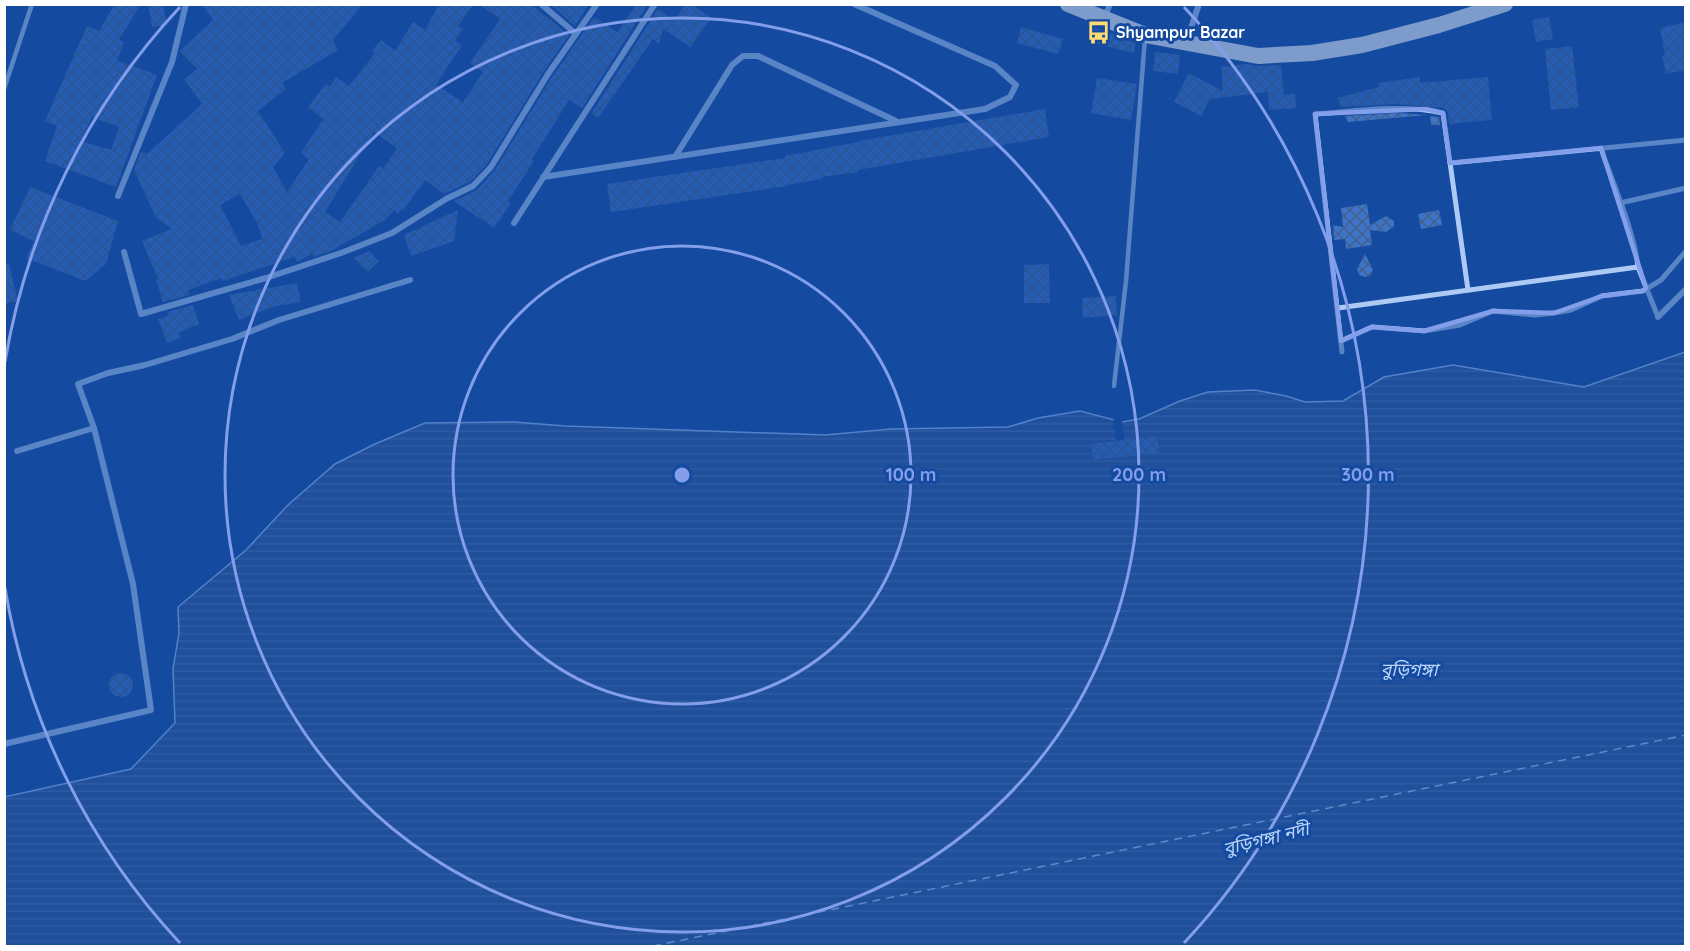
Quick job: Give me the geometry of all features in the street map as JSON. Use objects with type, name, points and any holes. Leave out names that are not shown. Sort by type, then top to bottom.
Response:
[{"type":"highway","points":[[1068,4],[1107,12],[1145,35],[1258,56],[1312,53],[1362,45],[1503,5]]},
{"type":"street","points":[[118,196],[172,62],[186,4]]},
{"type":"street","points":[[541,4],[576,34]]},
{"type":"street","points":[[124,252],[141,314],[266,278],[392,233],[446,199],[473,186],[492,167],[548,74],[597,4]]},
{"type":"street","points":[[514,223],[655,4]]},
{"type":"street","points":[[543,177],[985,109],[1010,97],[1016,85],[995,66],[854,4]]},
{"type":"street","points":[[1185,44],[1199,4]]},
{"type":"street","points":[[675,157],[732,65],[743,56],[758,56],[896,121]]},
{"type":"street","points":[[1342,352],[1315,114],[1363,110],[1426,109],[1443,113],[1468,290]]},
{"type":"street","points":[[1450,163],[1686,140]]},
{"type":"street","points":[[1601,148],[1620,203],[1638,267],[1658,317],[1686,289]]},
{"type":"street","points":[[1620,203],[1686,188]]},
{"type":"street","points":[[1341,341],[1372,327],[1424,331],[1460,325],[1493,311],[1534,315],[1571,310],[1602,296],[1643,291],[1661,280],[1686,250]]},
{"type":"street","points":[[1338,308],[1638,267]]},
{"type":"street","points":[[4,744],[151,710],[133,584],[94,428],[78,384],[108,373],[212,346],[279,320],[410,280]]},
{"type":"street","points":[[17,451],[94,428]]},
{"type":"lane","points":[[4,89],[32,4]]},
{"type":"lane","points":[[1114,386],[1126,282],[1145,35]]},
{"type":"highlighted area","points":[[1426,109],[1443,113],[1450,163],[1601,148],[1646,288],[1643,291],[1602,296],[1554,313],[1493,311],[1424,331],[1372,327],[1341,341],[1315,114]]},
{"type":"water","name":"বুড়িগঙ্গা","points":[[1685,352],[1685,946],[5,946],[4,797],[131,769],[175,723],[173,669],[179,633],[178,607],[246,550],[288,505],[335,464],[425,423],[514,422],[565,426],[825,435],[891,429],[1008,427],[1038,418],[1080,411],[1122,422],[1139,419],[1180,401],[1208,392],[1255,390],[1305,402],[1343,401],[1384,377],[1453,365],[1584,387]]},
{"type":"pier","points":[[1113,416],[1122,419],[1124,440],[1157,436],[1159,453],[1093,460],[1091,444],[1116,441]]},
{"type":"building","points":[[115,4],[141,4],[119,40],[124,43],[117,60],[157,75],[116,187],[45,161],[57,126],[45,121],[87,26],[99,31]],"holes":[[[92,117],[119,127],[111,150],[81,141]]]},
{"type":"building","points":[[148,4],[163,4],[167,25],[152,27]]},
{"type":"building","points":[[202,4],[363,4],[333,40],[338,50],[282,83],[286,89],[258,111],[285,153],[273,167],[287,192],[309,159],[301,153],[323,119],[308,107],[326,84],[330,87],[336,77],[349,86],[375,53],[372,51],[381,40],[395,51],[413,22],[425,30],[439,4],[474,4],[458,26],[463,28],[455,41],[462,45],[436,85],[463,102],[483,72],[470,63],[500,19],[478,4],[531,4],[569,35],[487,164],[470,182],[444,194],[425,180],[404,209],[397,214],[395,209],[385,220],[331,251],[314,257],[312,254],[297,262],[294,257],[223,281],[222,278],[188,290],[189,295],[163,302],[156,280],[158,279],[142,241],[172,229],[156,218],[134,170],[141,152],[147,154],[202,104],[184,79],[197,69],[180,51],[213,20]],"holes":[[[374,132],[397,148],[383,169],[379,166],[340,222],[325,212]],[[240,194],[258,225],[262,239],[241,246],[220,205]]]},
{"type":"building","points":[[550,4],[589,4],[575,26]]},
{"type":"building","points":[[637,4],[648,4],[582,108],[569,100],[532,159],[534,161],[508,201],[511,203],[494,228],[454,201],[477,190],[495,170],[552,77],[594,17],[617,32]]},
{"type":"building","points":[[686,4],[691,4],[711,18],[690,47],[663,29],[659,44],[653,39],[598,118],[591,114],[658,9],[674,21]]},
{"type":"building","points":[[1549,17],[1553,39],[1536,42],[1532,20]]},
{"type":"building","points":[[1686,22],[1686,70],[1666,74],[1660,28]]},
{"type":"building","points":[[1021,27],[1063,39],[1058,54],[1017,43]]},
{"type":"building","points":[[1093,27],[1136,43],[1134,53],[1090,42]]},
{"type":"building","points":[[1572,46],[1579,107],[1551,110],[1545,49]]},
{"type":"building","points":[[1155,52],[1180,55],[1178,74],[1153,71]]},
{"type":"building","points":[[1246,64],[1281,65],[1284,95],[1295,94],[1296,108],[1269,110],[1268,92],[1210,99],[1201,116],[1174,102],[1189,73],[1223,91],[1221,67]]},
{"type":"building","points":[[1420,77],[1420,83],[1488,77],[1492,120],[1449,124],[1448,112],[1444,108],[1396,104],[1341,107],[1337,98],[1379,87],[1378,83]]},
{"type":"building","points":[[1097,78],[1137,84],[1131,120],[1091,113]]},
{"type":"building","points":[[1045,109],[1049,137],[858,170],[858,172],[821,177],[822,179],[787,186],[611,212],[607,184],[785,158],[785,156],[858,141]]},
{"type":"building","points":[[1396,113],[1427,115],[1348,122],[1345,116]]},
{"type":"building","points":[[1430,116],[1439,117],[1440,125],[1431,125]]},
{"type":"building","points":[[30,187],[118,221],[106,264],[85,281],[26,258],[34,241],[10,230]]},
{"type":"building","points":[[1367,204],[1370,225],[1386,216],[1394,221],[1394,227],[1386,232],[1370,230],[1372,245],[1346,249],[1345,239],[1334,240],[1333,225],[1343,227],[1341,208]]},
{"type":"building","points":[[458,210],[454,241],[411,256],[404,235]]},
{"type":"building","points":[[1439,210],[1442,225],[1421,229],[1418,214]]},
{"type":"building","points":[[369,251],[379,261],[368,272],[353,258]]},
{"type":"building","points":[[1365,254],[1373,269],[1371,275],[1365,277],[1359,275],[1357,269]]},
{"type":"building","points":[[9,264],[18,301],[4,304],[4,265]]},
{"type":"building","points":[[1049,264],[1050,303],[1024,303],[1024,265]]},
{"type":"building","points":[[297,283],[301,302],[272,307],[239,320],[229,295]]},
{"type":"building","points":[[1116,296],[1117,315],[1083,318],[1082,298]]},
{"type":"building","points":[[193,305],[199,324],[179,332],[181,338],[167,343],[158,319],[168,316],[167,312]]},
{"type":"building","points":[[1157,436],[1159,453],[1093,460],[1091,444]]},
{"type":"building","points":[[121,673],[126,674],[132,680],[132,690],[126,696],[121,697],[116,696],[110,690],[109,685],[110,680],[116,674]]},
{"type":"ferry route","points":[[653,946],[1686,735]]},
{"type":"place","name":"Shyampur Bazar","points":[[1098,32]]},
{"type":"water label","name":"বুড়িগঙ্গা নদী","points":[[1266,839]]}]
